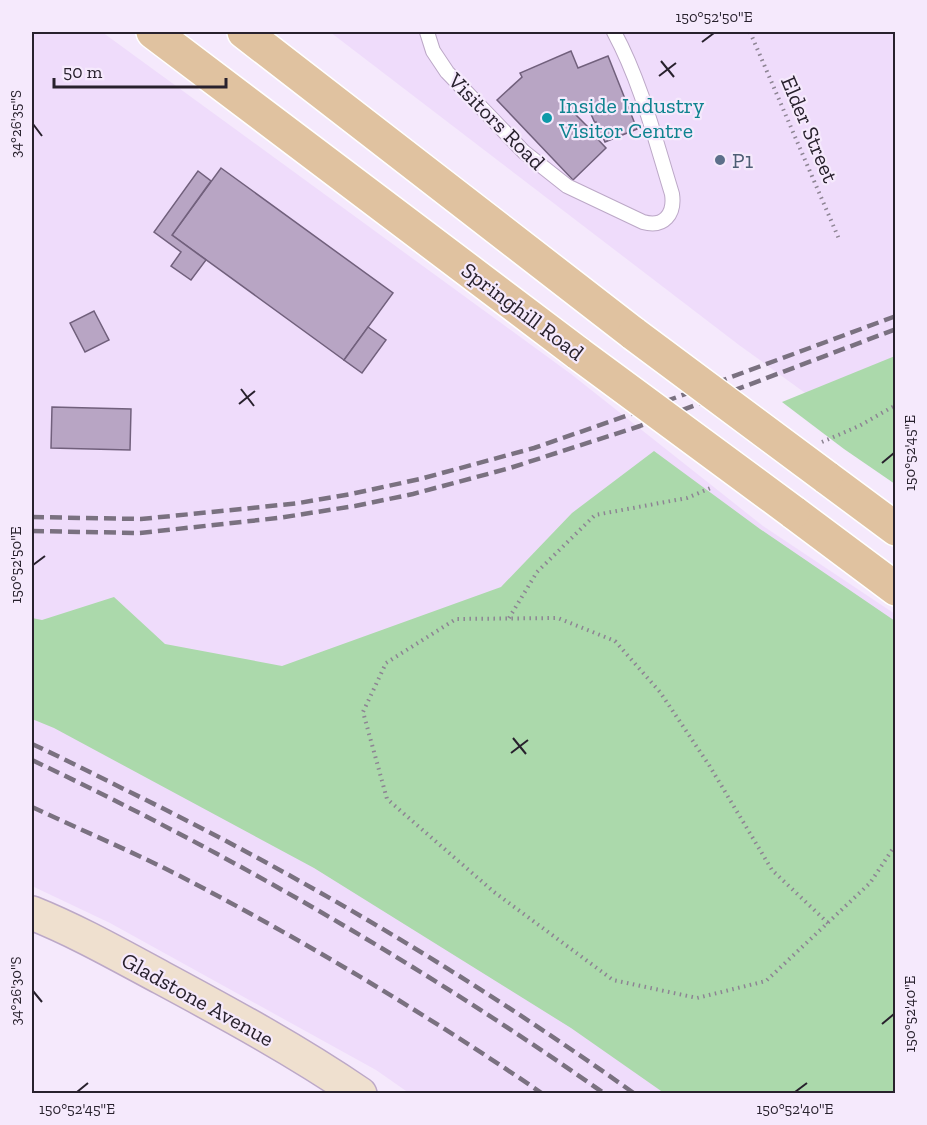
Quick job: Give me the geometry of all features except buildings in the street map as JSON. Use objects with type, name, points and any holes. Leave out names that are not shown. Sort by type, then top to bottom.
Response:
[{"type":"main road","name":"Springhill Road","points":[[153,32],[579,354],[896,589]]},
{"type":"main road","points":[[244,32],[634,334],[896,528]]},
{"type":"main road","name":"Gladstone Avenue","points":[[32,913],[50,920],[233,1016],[360,1094]]},
{"type":"lane","name":"Visitors Road","points":[[427,32],[432,51],[447,72],[543,169],[576,191],[643,222],[654,224],[663,221],[669,215],[672,194],[646,108],[623,48],[614,32]]},
{"type":"path","name":"Elder Street","points":[[750,32],[839,239]]},
{"type":"path","points":[[816,444],[859,426],[896,405]]},
{"type":"path","points":[[509,619],[537,572],[594,515],[687,498],[720,484]]},
{"type":"path","points":[[828,922],[772,870],[709,765],[660,692],[615,641],[558,618],[456,619],[386,663],[363,712],[387,799],[494,892],[613,980],[697,998],[766,981],[870,883],[896,844]]},
{"type":"shaded area","points":[[32,32],[102,32],[571,374],[763,526],[895,614],[895,1093],[409,1093],[376,1070],[110,923],[32,886]]},
{"type":"shaded area","points":[[330,32],[895,32],[895,458],[739,345]]},
{"type":"green space","points":[[895,356],[895,484],[782,402]]},
{"type":"green space","points":[[654,451],[760,529],[895,621],[895,1093],[664,1093],[571,1028],[314,868],[54,728],[32,719],[32,618],[42,620],[114,597],[165,644],[282,666],[501,587],[572,513]]},
{"type":"railway","points":[[32,517],[141,519],[299,503],[420,479],[534,448],[896,316]]},
{"type":"railway","points":[[32,531],[140,533],[278,518],[413,494],[510,468],[640,426],[896,329]]},
{"type":"railway","points":[[32,744],[270,864],[332,899],[516,1012],[635,1094]]},
{"type":"railway","points":[[32,760],[180,834],[325,915],[467,1001],[605,1094]]},
{"type":"railway","points":[[32,807],[162,867],[273,926],[410,1007],[543,1094]]},
{"type":"place","name":"Inside Industry Visitor Centre","points":[[547,118]]},
{"type":"place","name":"P1","points":[[720,160]]}]
